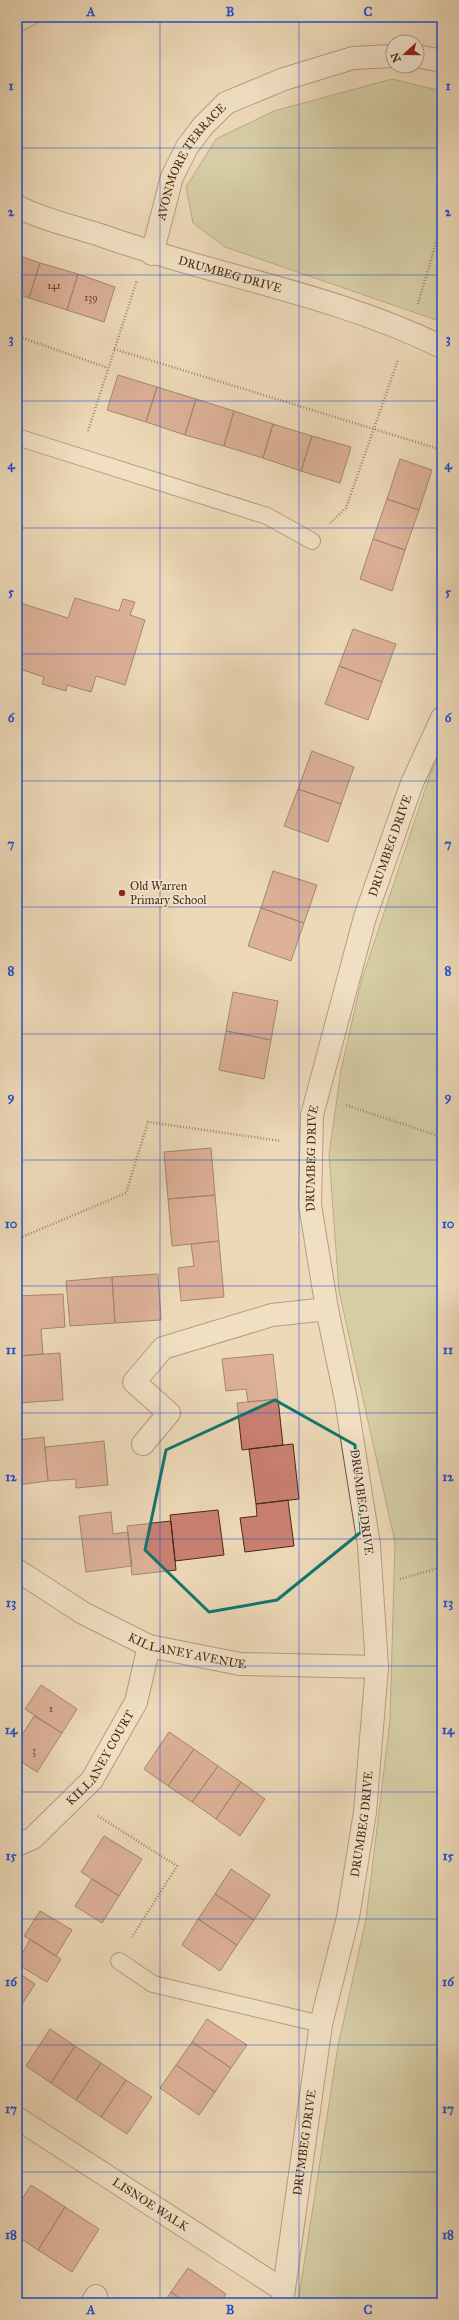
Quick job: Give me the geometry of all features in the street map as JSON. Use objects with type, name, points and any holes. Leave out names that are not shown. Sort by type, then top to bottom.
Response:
[{"type":"street","name":"AVONMORE TERRACE","points":[[152,254],[172,177],[187,147],[203,126],[226,103],[284,79],[353,58],[385,56]]},
{"type":"street","points":[[425,58],[442,61]]},
{"type":"street","name":"DRUMBEG DRIVE","points":[[17,206],[152,254],[278,286],[410,331],[442,347]]},
{"type":"street","name":"DRUMBEG DRIVE","points":[[282,2297],[321,2024],[348,1917],[365,1812],[377,1667],[369,1544],[346,1400],[327,1309],[310,1205],[312,1115],[365,917],[412,783],[442,718]]},
{"type":"street","points":[[143,1444],[169,1413],[134,1382],[163,1348],[272,1315],[327,1309]]},
{"type":"street","name":"KILLANEY AVENUE","points":[[17,1570],[83,1613],[149,1646],[240,1664],[377,1667]]},
{"type":"street","name":"KILLANEY COURT","points":[[17,1845],[33,1838],[92,1780],[136,1702],[149,1646]]},
{"type":"street","name":"LISNOE WALK","points":[[17,2118],[282,2297]]},
{"type":"lane","points":[[17,24],[31,17]]},
{"type":"lane","points":[[17,437],[267,516],[312,541]]},
{"type":"lane","points":[[120,1960],[153,1984],[321,2024]]},
{"type":"path","points":[[312,541],[346,508],[410,331],[442,222]]},
{"type":"path","points":[[80,457],[134,285],[152,254]]},
{"type":"path","points":[[17,336],[108,368]]},
{"type":"path","points":[[114,349],[442,450]]},
{"type":"path","points":[[317,1095],[442,1137]]},
{"type":"path","points":[[17,1239],[126,1193],[148,1122],[311,1146]]},
{"type":"path","points":[[372,1587],[442,1567]]},
{"type":"path","points":[[72,1800],[177,1866],[120,1960]]},
{"type":"highlighted area","points":[[275,1400],[355,1445],[361,1532],[277,1600],[209,1612],[145,1550],[166,1450]]},
{"type":"green space","points":[[392,79],[442,91],[442,322],[225,247],[193,223],[186,187],[216,139],[274,111]]},
{"type":"green space","points":[[442,749],[442,2303],[298,2303],[338,2046],[366,1919],[390,1720],[395,1542],[339,1291],[329,1155],[341,1070],[361,982],[431,772]]},
{"type":"building","points":[[17,255],[40,263],[29,298],[17,294]]},
{"type":"building","points":[[40,263],[78,274],[67,310],[29,298]]},
{"type":"building","points":[[78,274],[115,287],[104,322],[67,310]]},
{"type":"building","points":[[118,375],[157,387],[146,422],[107,410]]},
{"type":"building","points":[[157,387],[196,399],[185,435],[146,422]]},
{"type":"building","points":[[196,399],[234,411],[224,446],[185,435]]},
{"type":"building","points":[[234,411],[273,424],[263,458],[224,446]]},
{"type":"building","points":[[273,424],[312,436],[301,471],[263,458]]},
{"type":"building","points":[[312,436],[351,447],[340,483],[301,471]]},
{"type":"building","points":[[400,459],[432,470],[419,510],[387,499]]},
{"type":"building","points":[[387,499],[419,510],[405,550],[373,539]]},
{"type":"building","points":[[373,539],[405,550],[392,591],[360,579]]},
{"type":"building","points":[[75,598],[119,611],[123,599],[135,602],[130,615],[145,620],[125,685],[96,676],[91,692],[67,685],[66,691],[42,684],[44,677],[17,668],[17,602],[68,618]]},
{"type":"building","points":[[353,629],[396,644],[382,682],[339,666]]},
{"type":"building","points":[[339,666],[382,682],[368,720],[325,704]]},
{"type":"building","points":[[312,751],[354,767],[341,804],[298,789]]},
{"type":"building","points":[[298,789],[341,804],[328,842],[284,826]]},
{"type":"building","points":[[273,871],[317,885],[304,923],[261,908]]},
{"type":"building","points":[[261,908],[304,923],[291,961],[248,946]]},
{"type":"building","points":[[233,992],[278,1001],[271,1040],[226,1031]]},
{"type":"building","points":[[226,1031],[271,1040],[264,1079],[219,1070]]},
{"type":"building","points":[[211,1148],[215,1195],[168,1199],[164,1152]]},
{"type":"building","points":[[215,1195],[219,1241],[172,1246],[168,1199]]},
{"type":"building","points":[[219,1241],[224,1297],[181,1301],[178,1268],[194,1266],[191,1244]]},
{"type":"building","points":[[158,1274],[161,1320],[115,1323],[112,1277]]},
{"type":"building","points":[[112,1277],[115,1323],[70,1326],[66,1281]]},
{"type":"building","points":[[63,1294],[65,1327],[41,1329],[43,1354],[17,1356],[17,1296]]},
{"type":"building","points":[[60,1353],[63,1400],[17,1403],[17,1356]]},
{"type":"building","points":[[273,1354],[278,1399],[248,1402],[246,1389],[226,1391],[222,1359]]},
{"type":"building","points":[[278,1399],[283,1445],[242,1450],[237,1403]]},
{"type":"building","points":[[44,1437],[48,1481],[17,1485],[17,1440]]},
{"type":"building","points":[[104,1441],[108,1485],[76,1488],[76,1479],[48,1481],[45,1447]]},
{"type":"building","points":[[293,1444],[299,1499],[256,1504],[249,1449]]},
{"type":"building","points":[[288,1500],[294,1546],[245,1552],[240,1518],[257,1516],[256,1504]]},
{"type":"building","points":[[218,1510],[224,1555],[175,1561],[170,1515]]},
{"type":"building","points":[[111,1512],[113,1534],[128,1532],[132,1566],[86,1572],[79,1516]]},
{"type":"building","points":[[171,1521],[176,1570],[132,1575],[127,1526]]},
{"type":"building","points":[[41,1685],[77,1709],[62,1733],[25,1709]]},
{"type":"building","points":[[34,1716],[62,1733],[37,1772],[17,1759],[17,1743]]},
{"type":"building","points":[[169,1732],[194,1749],[168,1786],[144,1769]]},
{"type":"building","points":[[194,1749],[218,1766],[192,1802],[168,1786]]},
{"type":"building","points":[[218,1766],[241,1782],[216,1819],[192,1802]]},
{"type":"building","points":[[241,1782],[265,1799],[240,1836],[216,1819]]},
{"type":"building","points":[[104,1836],[142,1859],[119,1896],[81,1872]]},
{"type":"building","points":[[231,1869],[270,1895],[254,1920],[215,1894]]},
{"type":"building","points":[[92,1879],[119,1896],[102,1923],[75,1906]]},
{"type":"building","points":[[215,1894],[254,1920],[237,1945],[198,1919]]},
{"type":"building","points":[[40,1911],[72,1930],[56,1956],[24,1936]]},
{"type":"building","points":[[198,1919],[237,1945],[220,1971],[182,1945]]},
{"type":"building","points":[[30,1939],[61,1959],[47,1982],[17,1964]]},
{"type":"building","points":[[17,1972],[35,1984],[17,2012]]},
{"type":"building","points":[[207,2019],[247,2045],[231,2068],[192,2042]]},
{"type":"building","points":[[50,2029],[75,2046],[51,2083],[26,2066]]},
{"type":"building","points":[[192,2042],[231,2068],[215,2092],[176,2065]]},
{"type":"building","points":[[75,2046],[101,2063],[76,2100],[51,2083]]},
{"type":"building","points":[[101,2063],[126,2080],[101,2117],[76,2100]]},
{"type":"building","points":[[176,2065],[215,2092],[199,2115],[160,2088]]},
{"type":"building","points":[[126,2080],[152,2097],[127,2134],[101,2117]]},
{"type":"building","points":[[31,2185],[65,2207],[38,2250],[17,2236],[17,2207]]},
{"type":"building","points":[[65,2207],[99,2229],[72,2272],[38,2250]]},
{"type":"building","points":[[188,2268],[226,2294],[220,2303],[187,2303],[171,2292]]},
{"type":"building","points":[[171,2292],[187,2303],[164,2303]]},
{"type":"place","name":"Old Warren Primary School","points":[[122,893]]}]
